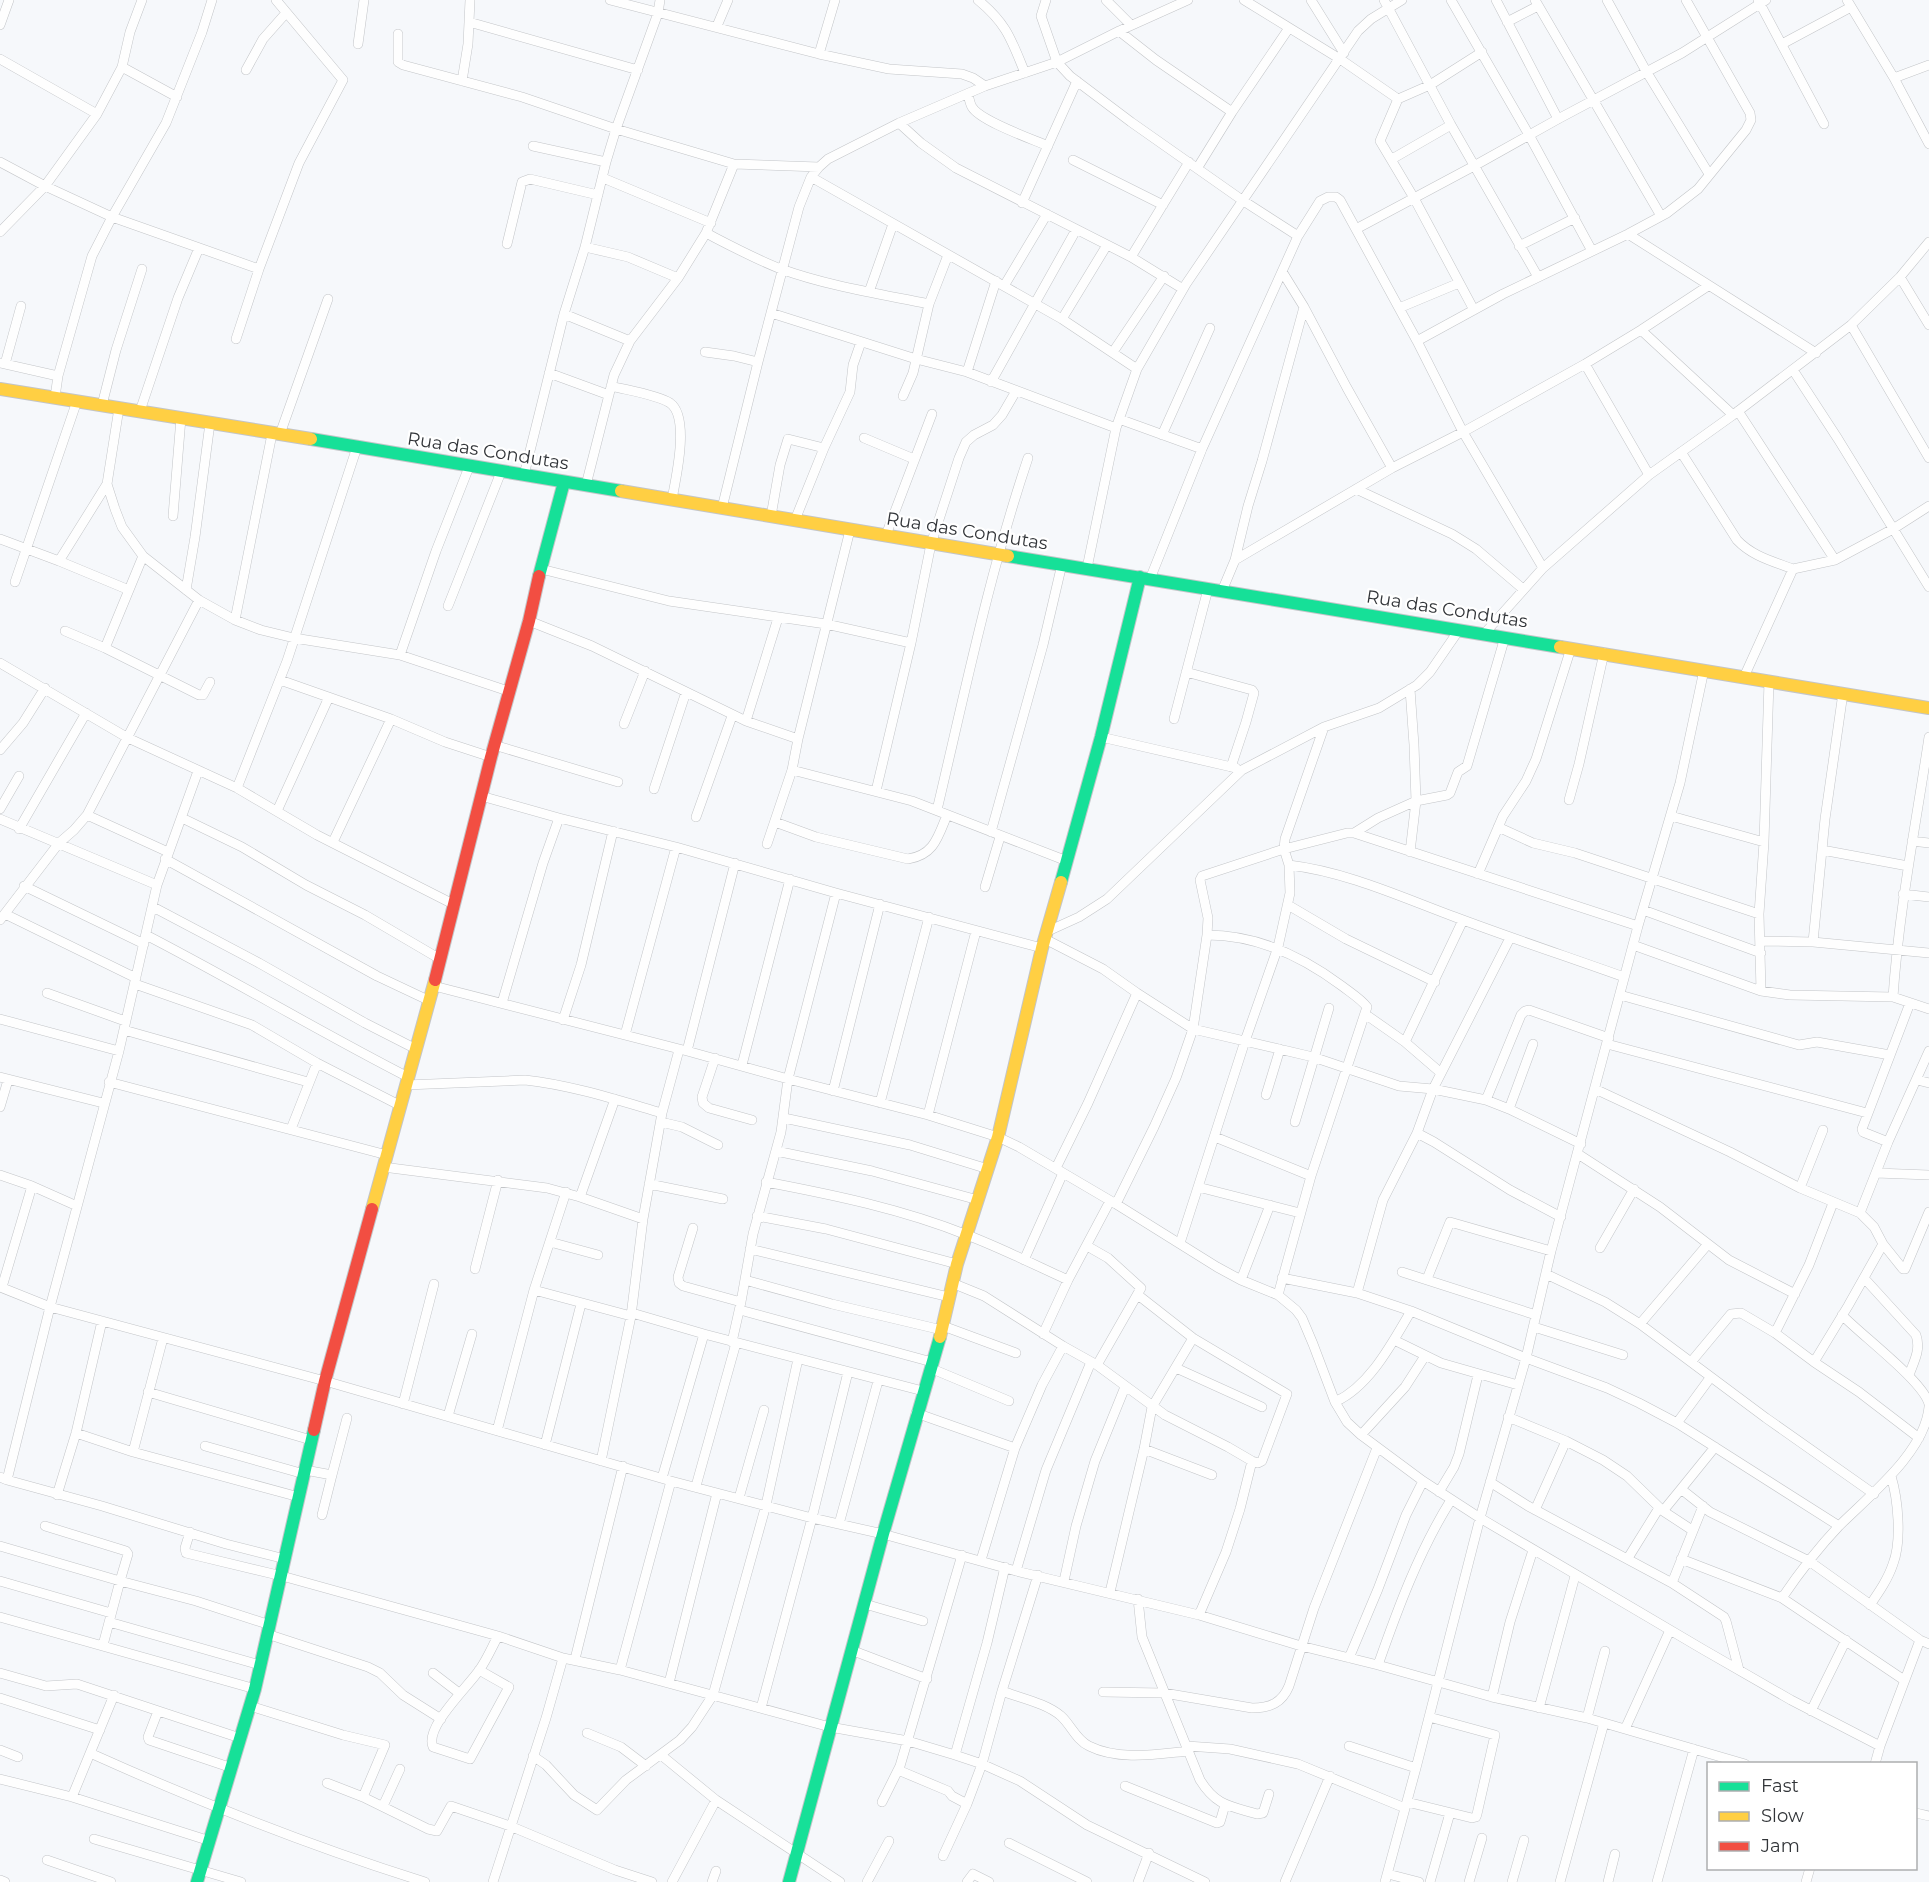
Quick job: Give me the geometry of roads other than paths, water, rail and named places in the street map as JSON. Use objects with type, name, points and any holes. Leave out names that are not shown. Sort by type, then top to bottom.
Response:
[{"type":"street","points":[[0,25],[9,0]]},
{"type":"street","points":[[0,232],[45,186],[97,114],[122,67],[130,32],[142,0]]},
{"type":"street","points":[[55,397],[58,376],[92,256],[166,123],[212,0]]},
{"type":"street","points":[[246,70],[281,7],[290,0]]},
{"type":"street","points":[[358,44],[364,0]]},
{"type":"street","points":[[462,81],[470,22],[470,0]]},
{"type":"street","points":[[610,0],[819,54],[889,69],[962,74],[985,86]]},
{"type":"street","points":[[524,475],[564,314],[585,247],[606,162],[658,13],[660,0]]},
{"type":"street","points":[[717,26],[728,0]]},
{"type":"street","points":[[819,54],[835,0]]},
{"type":"street","points":[[978,0],[999,18],[1025,72]]},
{"type":"street","points":[[1046,0],[1041,16],[1057,62],[1077,81],[1242,200],[1298,236]]},
{"type":"street","points":[[1106,0],[1131,25]]},
{"type":"street","points":[[722,508],[799,207],[811,177],[819,167],[838,154],[898,123],[985,86],[1057,62],[1188,0]]},
{"type":"street","points":[[1244,0],[1288,28],[1342,56],[1398,99]]},
{"type":"street","points":[[1311,0],[1342,56]]},
{"type":"street","points":[[1087,567],[1118,423],[1137,369],[1183,289],[1358,31],[1387,4],[1402,0]]},
{"type":"street","points":[[1451,0],[1593,251]]},
{"type":"street","points":[[1496,0],[1558,119]]},
{"type":"street","points":[[1607,0],[1646,71],[1709,174]]},
{"type":"street","points":[[1417,341],[1661,216],[1698,189],[1746,130],[1750,113],[1686,0]]},
{"type":"street","points":[[1356,229],[1707,37],[1761,1],[1824,124]]},
{"type":"street","points":[[1507,22],[1537,3],[1661,216]]},
{"type":"street","points":[[1782,44],[1849,3],[1894,78],[1929,144]]},
{"type":"street","points":[[1387,4],[1451,125],[1538,277]]},
{"type":"street","points":[[236,339],[259,269],[299,163],[343,80],[281,7]]},
{"type":"street","points":[[470,22],[638,70]]},
{"type":"street","points":[[1131,257],[1163,205],[1232,112],[1288,28]]},
{"type":"street","points":[[1119,31],[1156,60],[1232,112]]},
{"type":"street","points":[[398,34],[398,62],[401,64],[522,97],[616,129],[734,164],[819,167]]},
{"type":"street","points":[[1474,310],[1380,140],[1398,99],[1430,85],[1482,52]]},
{"type":"street","points":[[0,59],[97,114]]},
{"type":"street","points":[[1894,78],[1929,65]]},
{"type":"street","points":[[122,67],[177,98]]},
{"type":"street","points":[[1022,203],[1077,81]]},
{"type":"street","points":[[968,94],[972,107],[977,112],[1013,132],[1048,146]]},
{"type":"street","points":[[898,123],[956,168],[1131,257],[1183,289]]},
{"type":"street","points":[[1392,159],[1451,125]]},
{"type":"street","points":[[533,146],[606,162]]},
{"type":"street","points":[[1073,160],[1163,205]]},
{"type":"street","points":[[0,162],[112,217],[259,269]]},
{"type":"street","points":[[586,485],[610,390],[630,341],[678,278],[706,233],[734,164]]},
{"type":"street","points":[[811,177],[1062,319],[1137,369]]},
{"type":"street","points":[[603,178],[711,223]]},
{"type":"street","points":[[507,244],[522,182],[525,180],[598,195]]},
{"type":"street","points":[[789,1882],[916,1413],[942,1328],[957,1264],[998,1137],[1044,939],[1145,578],[1298,236],[1320,201],[1328,197],[1336,197],[1340,200],[1417,341],[1463,432],[1543,568]]},
{"type":"street","points":[[967,372],[1000,283],[1047,214]]},
{"type":"street","points":[[1519,246],[1575,218]]},
{"type":"street","points":[[869,292],[893,224]]},
{"type":"street","points":[[991,382],[1076,230]]},
{"type":"street","points":[[706,233],[753,257],[783,269],[869,292],[929,304]]},
{"type":"street","points":[[1628,234],[1816,353]]},
{"type":"street","points":[[1484,634],[1543,568],[1649,475],[1736,413],[1851,325],[1900,277],[1929,242]]},
{"type":"street","points":[[1062,319],[1107,245]]},
{"type":"street","points":[[585,247],[628,257],[678,278]]},
{"type":"street","points":[[140,411],[177,298],[199,248]]},
{"type":"street","points":[[903,396],[916,359],[929,304],[948,255]]},
{"type":"street","points":[[102,405],[142,269]]},
{"type":"street","points":[[1283,273],[1392,468]]},
{"type":"street","points":[[1113,352],[1164,276]]},
{"type":"street","points":[[1900,277],[1929,325]]},
{"type":"street","points":[[1399,308],[1459,283]]},
{"type":"street","points":[[1235,560],[1392,468],[1463,432],[1584,364],[1708,286]]},
{"type":"street","points":[[235,620],[276,434],[328,299]]},
{"type":"street","points":[[21,306],[3,364],[58,376]]},
{"type":"street","points":[[1222,591],[1235,560],[1304,307]]},
{"type":"street","points":[[771,313],[916,359],[967,372],[1016,391],[1202,449]]},
{"type":"street","points":[[564,314],[630,341]]},
{"type":"street","points":[[1851,325],[1929,458]]},
{"type":"street","points":[[1162,435],[1210,328]]},
{"type":"street","points":[[1641,330],[1736,413],[1835,560]]},
{"type":"street","points":[[795,520],[850,392],[853,365],[861,342]]},
{"type":"street","points":[[705,352],[734,356],[758,363]]},
{"type":"street","points":[[1584,364],[1649,475]]},
{"type":"street","points":[[1793,370],[1929,587]]},
{"type":"street","points":[[549,373],[610,390],[659,399],[670,403],[676,409],[679,419],[680,448],[672,499]]},
{"type":"street","name":"Rua das Condutas","points":[[0,389],[1929,708]]},
{"type":"street","points":[[876,791],[911,643],[931,544],[966,442],[993,425],[1002,415],[1016,391]]},
{"type":"street","points":[[15,582],[77,401]]},
{"type":"street","points":[[59,561],[107,483],[119,408]]},
{"type":"street","points":[[886,535],[932,414]]},
{"type":"street","points":[[173,516],[181,418]]},
{"type":"street","points":[[186,590],[210,423]]},
{"type":"street","points":[[864,438],[914,459]]},
{"type":"street","points":[[771,516],[780,465],[788,439],[824,448]]},
{"type":"street","points":[[237,788],[280,680],[357,447]]},
{"type":"street","points":[[1681,452],[1737,540],[1752,554],[1793,569],[1835,560],[1893,529],[1929,506]]},
{"type":"street","points":[[937,810],[998,554],[1028,458]]},
{"type":"street","points":[[400,655],[436,550],[469,466]]},
{"type":"street","points":[[448,606],[501,472]]},
{"type":"street","points":[[199,1876],[255,1689],[325,1381],[434,986],[492,751],[529,621],[564,482]]},
{"type":"street","points":[[107,483],[122,526],[143,556],[199,600],[235,620],[261,630],[294,638],[400,655],[508,691]]},
{"type":"street","points":[[1356,489],[1452,534],[1476,549],[1523,589]]},
{"type":"street","points":[[767,844],[792,770],[850,530]]},
{"type":"street","points":[[0,539],[129,590]]},
{"type":"street","points":[[105,648],[143,556]]},
{"type":"street","points":[[991,832],[1043,645],[1062,564]]},
{"type":"street","points":[[541,569],[669,601],[826,624],[911,643]]},
{"type":"street","points":[[1744,677],[1793,569]]},
{"type":"street","points":[[1174,719],[1208,589]]},
{"type":"street","points":[[199,600],[87,815],[59,843],[2,917],[136,981],[252,1026],[317,1063],[401,1106]]},
{"type":"street","points":[[746,721],[778,618]]},
{"type":"street","points":[[529,621],[592,646],[732,716],[798,739]]},
{"type":"street","points":[[1044,939],[1107,899],[1242,770],[1324,727],[1379,708],[1410,689],[1430,672],[1459,630]]},
{"type":"street","points":[[65,632],[105,648],[201,695],[210,682]]},
{"type":"street","points":[[1043,1334],[1068,1280],[1113,1202],[1172,1088],[1193,1029],[1208,918],[1200,880],[1202,876],[1284,849],[1354,833],[1378,818],[1416,801],[1449,794],[1458,771],[1467,766],[1505,637]]},
{"type":"street","points":[[1478,874],[1498,827],[1526,781],[1536,759],[1571,648]]},
{"type":"street","points":[[1569,800],[1604,653]]},
{"type":"street","points":[[0,663],[128,738],[237,788],[333,842],[455,905]]},
{"type":"street","points":[[1419,1882],[1387,1878],[1480,1518],[1526,1358],[1551,1251],[1624,976],[1685,768],[1704,670]]},
{"type":"street","points":[[624,724],[645,672]]},
{"type":"street","points":[[1186,672],[1252,690],[1254,693],[1231,767]]},
{"type":"street","points":[[280,680],[391,719],[445,741],[618,782]]},
{"type":"street","points":[[1761,991],[1759,914],[1764,842],[1769,681]]},
{"type":"street","points":[[0,750],[23,723],[45,688]]},
{"type":"street","points":[[1410,689],[1416,801],[1410,852]]},
{"type":"street","points":[[654,789],[686,692]]},
{"type":"street","points":[[1814,942],[1822,850],[1843,693]]},
{"type":"street","points":[[277,811],[329,697]]},
{"type":"street","points":[[19,829],[86,713]]},
{"type":"street","points":[[696,817],[732,716]]},
{"type":"street","points":[[333,842],[391,719]]},
{"type":"street","points":[[1180,1243],[1278,947],[1291,881],[1284,849],[1285,839],[1324,727]]},
{"type":"street","points":[[1101,737],[1242,770]]},
{"type":"street","points":[[1893,997],[1896,949],[1908,866],[1912,841],[1925,796],[1929,737]]},
{"type":"street","points":[[792,770],[912,801],[1000,837],[1067,861]]},
{"type":"street","points":[[198,771],[157,885],[119,1051],[76,1206],[33,1380],[4,1479],[226,1544],[285,1558]]},
{"type":"street","points":[[0,809],[19,776]]},
{"type":"street","points":[[482,796],[976,931],[1044,939],[1103,969],[1193,1029],[1313,1057],[1399,1086],[1433,1089],[1486,1100],[1581,1144]]},
{"type":"street","points":[[87,815],[167,855],[377,976],[430,1001]]},
{"type":"street","points":[[775,822],[816,837],[908,859],[917,858],[928,851],[935,842],[947,815]]},
{"type":"street","points":[[1671,816],[1764,842]]},
{"type":"street","points":[[182,818],[242,847],[441,959]]},
{"type":"street","points":[[502,1003],[543,862],[559,818]]},
{"type":"street","points":[[0,819],[19,829],[59,843],[157,885]]},
{"type":"street","points":[[1498,827],[1533,843],[1575,853],[1759,914]]},
{"type":"street","points":[[563,1020],[581,965],[613,831]]},
{"type":"street","points":[[1354,833],[1638,926]]},
{"type":"street","points":[[985,887],[1000,837]]},
{"type":"street","points":[[1912,841],[1929,843]]},
{"type":"street","points":[[625,1035],[675,847]]},
{"type":"street","points":[[1822,850],[1908,866]]},
{"type":"street","points":[[601,1461],[632,1314],[643,1219],[662,1117],[735,864]]},
{"type":"street","points":[[1289,865],[1340,875],[1510,938],[1624,976]]},
{"type":"street","points":[[742,1065],[790,879]]},
{"type":"street","points":[[24,886],[206,966],[407,1081],[525,1080],[542,1082],[615,1099],[662,1117],[718,1145]]},
{"type":"street","points":[[696,1486],[734,1342],[750,1249],[784,1118],[788,1079],[836,893]]},
{"type":"street","points":[[1904,894],[1929,897]]},
{"type":"street","points":[[833,1091],[880,904]]},
{"type":"street","points":[[1288,905],[1372,952],[1435,982]]},
{"type":"street","points":[[153,907],[416,1049]]},
{"type":"street","points":[[1643,910],[1761,953]]},
{"type":"street","points":[[880,1103],[930,917]]},
{"type":"street","points":[[1405,1042],[1463,920]]},
{"type":"street","points":[[927,1115],[976,931]]},
{"type":"street","points":[[1207,935],[1228,935],[1278,947],[1330,977],[1366,1005],[1365,1014],[1311,1176],[1278,1295]]},
{"type":"street","points":[[1357,1293],[1383,1200],[1417,1133],[1433,1089],[1510,938]]},
{"type":"street","points":[[1761,941],[1814,942],[1929,953]]},
{"type":"street","points":[[1633,945],[1761,991],[1790,995],[1893,997],[1929,1009]]},
{"type":"street","points":[[434,986],[742,1065],[927,1115],[998,1137],[1113,1202],[1241,1280],[1278,1295],[1302,1318],[1335,1402],[1347,1422],[1377,1448],[1439,1492],[1575,1575],[1739,1670],[1811,1711],[1880,1746]]},
{"type":"street","points":[[47,993],[124,1026],[308,1082]]},
{"type":"street","points":[[1024,1260],[1059,1171],[1137,993]]},
{"type":"street","points":[[1620,995],[1799,1045],[1816,1042],[1890,1055]]},
{"type":"street","points":[[1888,1142],[1863,1132],[1862,1129],[1910,1003]]},
{"type":"street","points":[[1294,1122],[1329,1008]]},
{"type":"street","points":[[1486,1100],[1521,1015],[1529,1010],[1608,1041],[1867,1113]]},
{"type":"street","points":[[1365,1014],[1405,1042],[1441,1073]]},
{"type":"street","points":[[0,1019],[119,1051]]},
{"type":"street","points":[[1509,1109],[1533,1044]]},
{"type":"street","points":[[1266,1095],[1280,1048]]},
{"type":"street","points":[[1860,1213],[1888,1142],[1929,1051]]},
{"type":"street","points":[[715,1058],[702,1097],[703,1103],[709,1108],[752,1120]]},
{"type":"street","points":[[291,1129],[317,1063]]},
{"type":"street","points":[[0,1107],[4,1078],[103,1103]]},
{"type":"street","points":[[1917,1080],[1929,1083]]},
{"type":"street","points":[[109,1082],[291,1129],[385,1161],[566,1192],[643,1219]]},
{"type":"street","points":[[1595,1089],[1730,1152],[1800,1188],[1860,1213],[1874,1227],[1882,1244],[1901,1268],[1905,1269],[1929,1212]]},
{"type":"street","points":[[580,1197],[615,1099]]},
{"type":"street","points":[[784,1118],[910,1145],[988,1169]]},
{"type":"street","points":[[1800,1188],[1822,1130]]},
{"type":"street","points":[[1417,1133],[1515,1193],[1561,1217]]},
{"type":"street","points":[[1215,1137],[1311,1176]]},
{"type":"street","points":[[776,1151],[872,1171],[978,1200]]},
{"type":"street","points":[[1578,1154],[1634,1189],[1729,1260],[1795,1294]]},
{"type":"street","points":[[1876,1173],[1929,1175]]},
{"type":"street","points":[[0,1175],[32,1186],[76,1206]]},
{"type":"street","points":[[475,1269],[498,1180]]},
{"type":"street","points":[[766,1182],[841,1196],[966,1234],[1068,1280]]},
{"type":"street","points":[[649,1184],[723,1199]]},
{"type":"street","points":[[32,1186],[1,1287],[50,1307],[325,1381],[667,1480],[883,1534],[1016,1571],[1199,1615],[1301,1646],[1492,1697],[1587,1718],[1738,1762]]},
{"type":"street","points":[[1198,1187],[1300,1213]]},
{"type":"street","points":[[1600,1248],[1634,1189]]},
{"type":"street","points":[[497,1431],[534,1290],[566,1192]]},
{"type":"street","points":[[1775,1334],[1818,1243],[1833,1203]]},
{"type":"street","points":[[1241,1280],[1269,1205]]},
{"type":"street","points":[[758,1216],[826,1229],[957,1264]]},
{"type":"street","points":[[1426,1279],[1450,1222],[1551,1251]]},
{"type":"street","points":[[693,1228],[678,1277],[679,1283],[683,1286],[931,1365],[1009,1401]]},
{"type":"street","points":[[550,1242],[598,1255]]},
{"type":"street","points":[[1640,1324],[1708,1244]]},
{"type":"street","points":[[1814,1362],[1882,1244]]},
{"type":"street","points":[[1016,1571],[1046,1470],[1094,1364],[1138,1295],[1141,1286],[1108,1258],[1087,1245]]},
{"type":"street","points":[[750,1249],[949,1297]]},
{"type":"street","points":[[1402,1272],[1536,1315]]},
{"type":"street","points":[[1546,1274],[1605,1302],[1640,1324],[1710,1378],[1874,1494]]},
{"type":"street","points":[[1282,1278],[1357,1293],[1411,1311],[1526,1358],[1608,1388],[1677,1423],[1839,1526]]},
{"type":"street","points":[[1864,1278],[1916,1335],[1919,1343],[1918,1352],[1909,1376]]},
{"type":"street","points":[[746,1280],[832,1304],[942,1328],[1016,1353]]},
{"type":"street","points":[[952,1283],[990,1299],[1094,1364],[1152,1407],[1252,1461],[1258,1463],[1262,1461],[1287,1394],[1193,1338],[1138,1295]]},
{"type":"street","points":[[403,1404],[434,1284]]},
{"type":"street","points":[[534,1290],[923,1391]]},
{"type":"street","points":[[545,1445],[581,1304]]},
{"type":"street","points":[[1335,1402],[1347,1397],[1357,1389],[1394,1340],[1411,1311]]},
{"type":"street","points":[[1691,1362],[1731,1314],[1741,1313],[1859,1392],[1919,1438]]},
{"type":"street","points":[[1782,1598],[1839,1526],[1891,1476],[1919,1438],[1929,1406],[1928,1399],[1909,1376],[1842,1315]]},
{"type":"street","points":[[57,1495],[76,1433],[102,1321]]},
{"type":"street","points":[[1534,1327],[1623,1355]]},
{"type":"street","points":[[448,1416],[472,1334]]},
{"type":"street","points":[[620,1670],[704,1334]]},
{"type":"street","points":[[133,1452],[164,1338]]},
{"type":"street","points":[[1110,1592],[1152,1407],[1193,1338]]},
{"type":"street","points":[[1394,1340],[1441,1363],[1518,1385]]},
{"type":"street","points":[[981,1560],[1015,1448],[1042,1385],[1062,1346]]},
{"type":"street","points":[[1361,1435],[1405,1387],[1425,1356]]},
{"type":"street","points":[[533,1756],[574,1794],[597,1810],[626,1780],[661,1755],[692,1727],[713,1695],[765,1505],[798,1359]]},
{"type":"street","points":[[1176,1368],[1262,1407]]},
{"type":"street","points":[[761,1708],[848,1372]]},
{"type":"street","points":[[1439,1492],[1459,1454],[1478,1375]]},
{"type":"street","points":[[1677,1423],[1710,1378]]},
{"type":"street","points":[[839,1524],[879,1381]]},
{"type":"street","points":[[1064,1581],[1076,1526],[1095,1461],[1125,1387]]},
{"type":"street","points":[[148,1392],[311,1440]]},
{"type":"street","points":[[738,1498],[764,1410]]},
{"type":"street","points":[[916,1413],[1015,1448]]},
{"type":"street","points":[[1509,1417],[1566,1441],[1603,1460],[1627,1476],[1661,1509],[1692,1530]]},
{"type":"street","points":[[322,1515],[347,1418]]},
{"type":"street","points":[[76,1433],[133,1452],[298,1497]]},
{"type":"street","points":[[1535,1510],[1566,1441]]},
{"type":"street","points":[[205,1446],[304,1472],[332,1475]]},
{"type":"street","points":[[1628,1558],[1661,1509],[1681,1489],[1715,1447]]},
{"type":"street","points":[[1103,1692],[1164,1693],[1252,1708],[1264,1708],[1277,1703],[1286,1695],[1301,1646],[1340,1540],[1377,1448]]},
{"type":"street","points":[[1144,1449],[1212,1475]]},
{"type":"street","points":[[1199,1615],[1233,1531],[1252,1461]]},
{"type":"street","points":[[575,1659],[623,1466]]},
{"type":"street","points":[[1870,1605],[1888,1577],[1895,1561],[1898,1541],[1896,1491],[1891,1476]]},
{"type":"street","points":[[1349,1658],[1406,1515],[1424,1481]]},
{"type":"street","points":[[1490,1482],[1535,1510],[1672,1583],[1724,1617],[1739,1670]]},
{"type":"street","points":[[1681,1489],[1729,1522],[1809,1561],[1925,1642],[1904,1680],[1876,1762]]},
{"type":"street","points":[[669,1683],[717,1493]]},
{"type":"street","points":[[1378,1665],[1407,1586],[1438,1521],[1451,1500]]},
{"type":"street","points":[[1672,1583],[1703,1506]]},
{"type":"street","points":[[45,1526],[126,1551],[128,1554],[104,1645]]},
{"type":"street","points":[[190,1532],[185,1548],[186,1553],[282,1576],[498,1636],[563,1658],[620,1670],[830,1727],[908,1741],[982,1764],[1036,1790],[1087,1825],[1205,1882]]},
{"type":"street","points":[[0,1546],[196,1601],[368,1667],[380,1673],[403,1695],[441,1719]]},
{"type":"street","points":[[1492,1697],[1510,1622],[1533,1550]]},
{"type":"street","points":[[882,1802],[898,1770],[908,1741],[962,1555]]},
{"type":"street","points":[[1681,1559],[1782,1598],[1904,1680]]},
{"type":"street","points":[[955,1755],[987,1643],[1005,1568]]},
{"type":"street","points":[[943,1856],[967,1804],[982,1764],[1038,1575]]},
{"type":"street","points":[[1539,1708],[1575,1575]]},
{"type":"street","points":[[0,1581],[260,1665]]},
{"type":"street","points":[[1138,1599],[1142,1637],[1206,1790],[1214,1799],[1225,1805],[1260,1814],[1263,1813],[1269,1794]]},
{"type":"street","points":[[865,1604],[923,1621]]},
{"type":"street","points":[[0,1617],[255,1689]]},
{"type":"street","points":[[1624,1728],[1670,1630]]},
{"type":"street","points":[[479,1670],[509,1687],[470,1759],[433,1747],[431,1738],[441,1719],[479,1670],[498,1636]]},
{"type":"street","points":[[1811,1711],[1846,1640]]},
{"type":"street","points":[[851,1650],[927,1679]]},
{"type":"street","points":[[1587,1718],[1605,1651]]},
{"type":"street","points":[[493,1882],[563,1658]]},
{"type":"street","points":[[0,1672],[46,1686],[77,1684],[240,1738]]},
{"type":"street","points":[[433,1673],[459,1693]]},
{"type":"street","points":[[1002,1691],[1052,1710],[1062,1717],[1086,1745],[1095,1749],[1127,1755],[1188,1748],[1230,1749],[1298,1764],[1406,1805],[1476,1817],[1496,1736],[1430,1717]]},
{"type":"street","points":[[72,1797],[114,1695]]},
{"type":"street","points":[[0,1698],[100,1730]]},
{"type":"street","points":[[250,1706],[385,1745],[363,1797]]},
{"type":"street","points":[[158,1711],[148,1737],[149,1740],[232,1768]]},
{"type":"street","points":[[1560,1882],[1604,1723]]},
{"type":"street","points":[[586,1733],[621,1747],[646,1766]]},
{"type":"street","points":[[1349,1746],[1416,1768]]},
{"type":"street","points":[[1657,1882],[1694,1749]]},
{"type":"street","points":[[0,1750],[18,1756]]},
{"type":"street","points":[[90,1753],[150,1780],[316,1846],[425,1882]]},
{"type":"street","points":[[661,1755],[717,1800],[840,1882]]},
{"type":"street","points":[[383,1806],[400,1769]]},
{"type":"street","points":[[898,1770],[948,1791],[952,1796],[967,1804]]},
{"type":"street","points":[[1285,1882],[1330,1776]]},
{"type":"street","points":[[0,1779],[72,1797],[210,1841]]},
{"type":"street","points":[[327,1783],[383,1806],[428,1829],[437,1831],[451,1806],[510,1826],[615,1870],[652,1882]]},
{"type":"street","points":[[1125,1786],[1217,1823],[1220,1822],[1225,1805]]},
{"type":"street","points":[[672,1882],[717,1800]]},
{"type":"street","points":[[1430,1882],[1450,1813]]},
{"type":"street","points":[[1469,1882],[1482,1838]]},
{"type":"street","points":[[94,1839],[199,1876],[241,1882]]},
{"type":"street","points":[[1512,1882],[1524,1840]]},
{"type":"street","points":[[867,1882],[889,1841]]},
{"type":"street","points":[[1009,1843],[1087,1882]]},
{"type":"street","points":[[1138,1882],[1149,1853]]},
{"type":"street","points":[[1608,1882],[1615,1854]]},
{"type":"street","points":[[47,1860],[111,1882]]},
{"type":"street","points":[[712,1882],[716,1871]]},
{"type":"street","points":[[967,1882],[973,1874],[989,1882]]},
{"type":"street","points":[[0,1880],[6,1882]]}]
